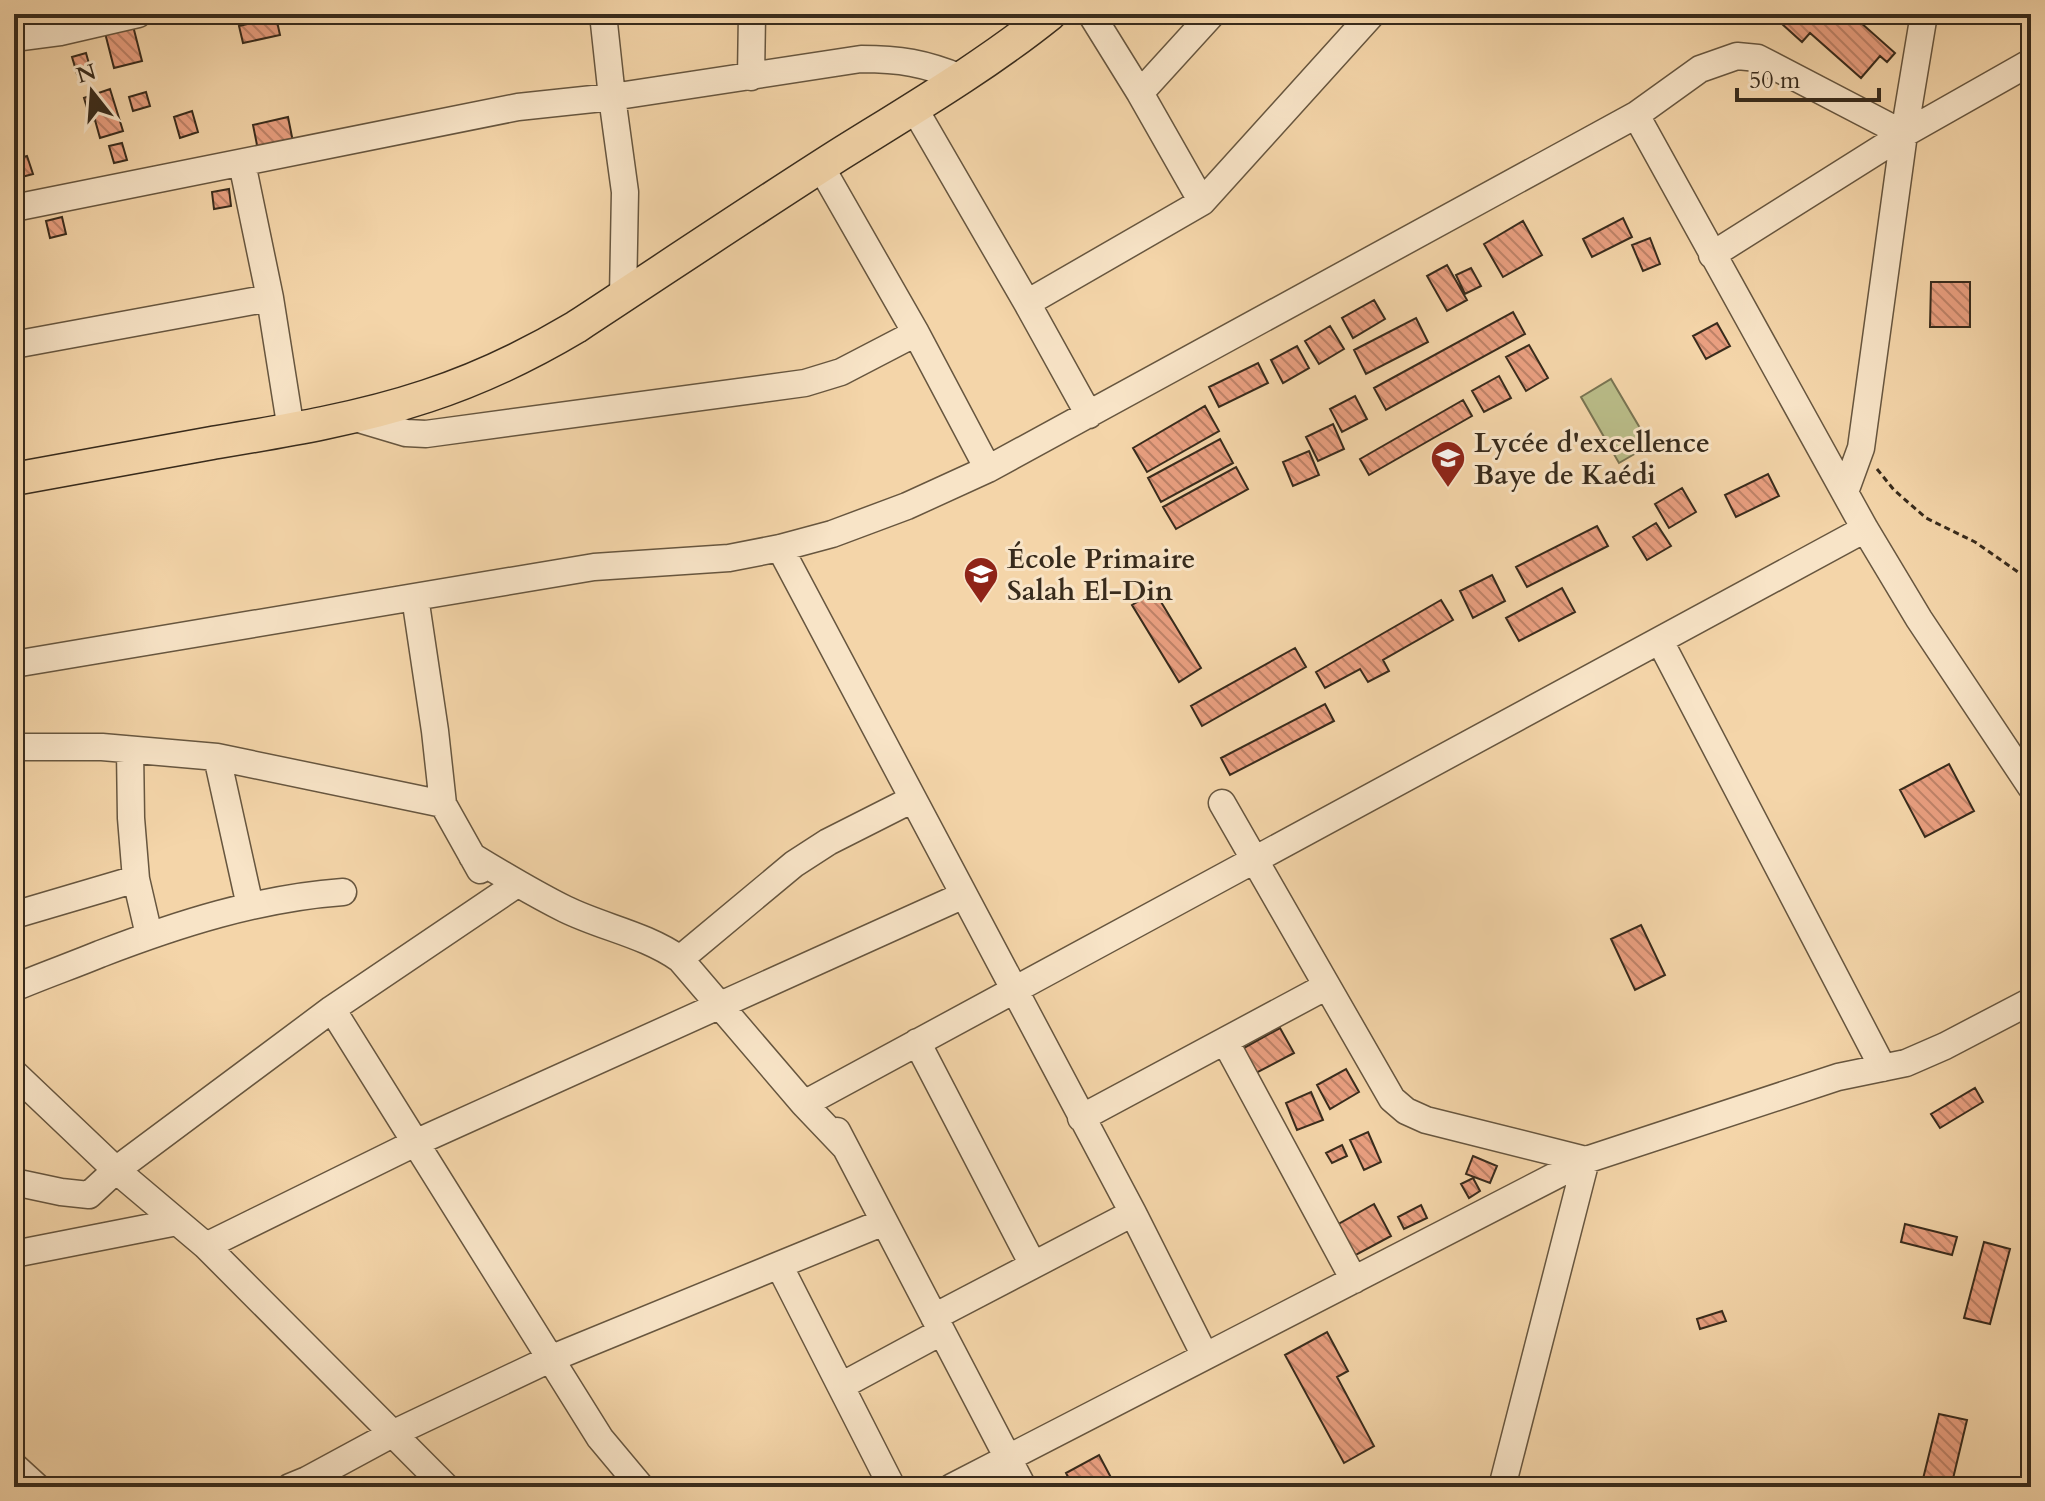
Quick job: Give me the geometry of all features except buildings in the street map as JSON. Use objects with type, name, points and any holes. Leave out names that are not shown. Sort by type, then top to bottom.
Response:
[{"type":"main road","points":[[14,479],[291,430],[349,416],[459,385],[536,351],[961,78],[1021,38],[1050,14]]},
{"type":"street","points":[[14,38],[60,32],[138,14]]},
{"type":"street","points":[[603,14],[625,192],[623,296]]},
{"type":"street","points":[[751,77],[752,14]]},
{"type":"street","points":[[1091,14],[1202,202]]},
{"type":"street","points":[[1140,93],[1212,14]]},
{"type":"street","points":[[1027,303],[1202,202],[1372,14]]},
{"type":"street","points":[[1845,492],[1861,448],[1904,134],[1924,14]]},
{"type":"street","points":[[14,664],[594,567],[729,558],[780,548],[874,520],[988,469],[1089,415],[1636,115],[1700,69],[1737,56],[1758,58],[1904,134]]},
{"type":"street","points":[[14,208],[518,107],[612,97],[861,59],[919,63],[961,78]]},
{"type":"street","points":[[1712,255],[1904,134],[2031,62]]},
{"type":"street","points":[[914,108],[1089,415]]},
{"type":"street","points":[[1636,115],[1865,529],[1919,619],[2031,787]]},
{"type":"street","points":[[242,163],[270,298],[291,430]]},
{"type":"street","points":[[821,167],[916,333],[988,469]]},
{"type":"street","points":[[14,345],[270,298]]},
{"type":"street","points":[[349,416],[406,433],[426,434],[805,383],[841,372],[916,333]]},
{"type":"street","points":[[811,1100],[1865,529]]},
{"type":"street","points":[[780,548],[1133,1213],[1205,1356]]},
{"type":"street","points":[[415,597],[443,804],[472,856],[507,891],[646,939],[680,959],[719,1007],[811,1100],[844,1146],[1023,1487]]},
{"type":"street","points":[[1660,641],[1883,1068]]},
{"type":"street","points":[[14,747],[102,747],[217,757],[443,804]]},
{"type":"street","points":[[130,750],[136,879],[149,935]]},
{"type":"street","points":[[217,757],[250,906]]},
{"type":"street","points":[[680,959],[794,864],[913,799]]},
{"type":"street","points":[[1222,803],[1392,1099],[1406,1111],[1426,1120],[1586,1160]]},
{"type":"street","points":[[14,915],[136,879]]},
{"type":"street","points":[[14,1182],[89,1195],[116,1170],[332,1009],[507,891]]},
{"type":"street","points":[[14,988],[149,935],[250,906],[343,892]]},
{"type":"street","points":[[206,1246],[415,1143],[964,895]]},
{"type":"street","points":[[1081,1118],[1327,986]]},
{"type":"street","points":[[952,1487],[1586,1160],[1823,1082],[1906,1063],[2031,1001]]},
{"type":"street","points":[[332,1009],[600,1438],[641,1487]]},
{"type":"street","points":[[1225,1041],[1354,1280]]},
{"type":"street","points":[[917,1042],[1033,1265]]},
{"type":"street","points":[[14,1073],[116,1170],[206,1246],[446,1487]]},
{"type":"street","points":[[1502,1487],[1586,1160]]},
{"type":"street","points":[[841,1386],[1033,1265],[1133,1213]]},
{"type":"street","points":[[14,1254],[177,1222]]},
{"type":"street","points":[[290,1487],[392,1434],[550,1359],[884,1222]]},
{"type":"street","points":[[779,1265],[892,1487]]},
{"type":"street","points":[[14,1466],[37,1487]]},
{"type":"path","points":[[1861,448],[1894,490],[1926,518],[1975,542],[2031,581]]},
{"type":"green space","points":[[1611,379],[1650,445],[1619,463],[1581,397]]},
{"type":"place","name":"Lycée d'excellence Baye de Kaédi","points":[[1448,489]]},
{"type":"place","name":"École Primaire Salah El-Din","points":[[981,605]]}]
